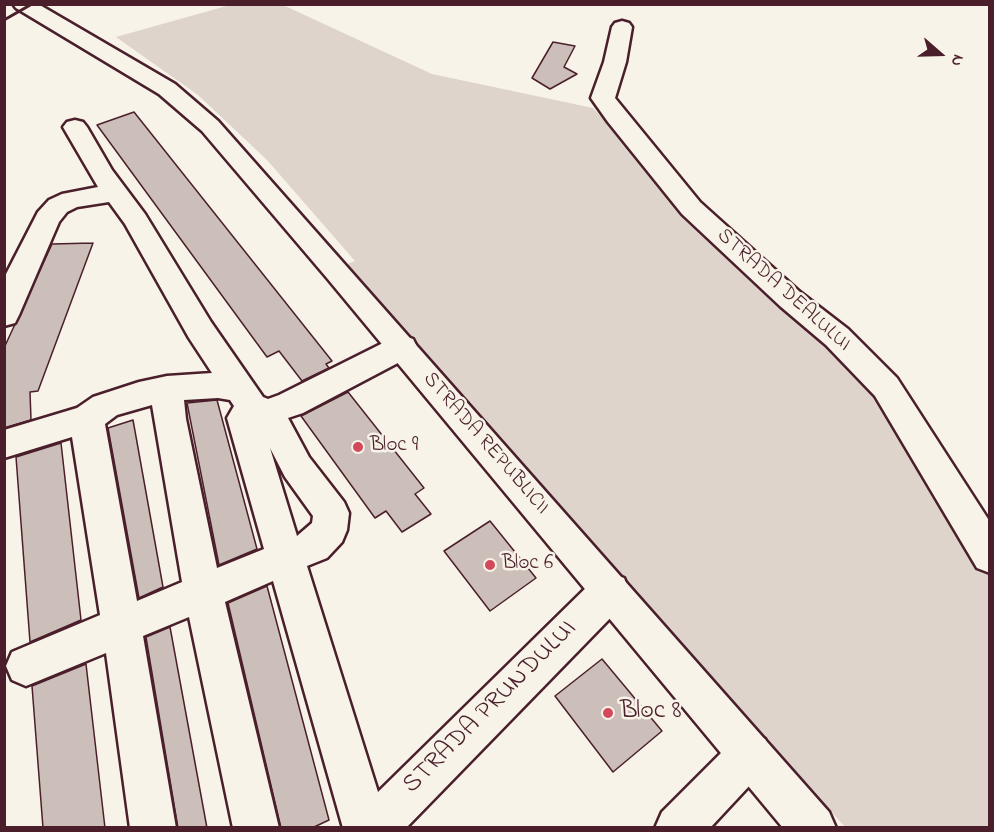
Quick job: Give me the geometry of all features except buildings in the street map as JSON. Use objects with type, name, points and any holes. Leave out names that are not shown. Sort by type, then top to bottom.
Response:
[{"type":"street","name":"STRADA REPUBLICII","points":[[23,4],[143,75],[181,100],[210,126],[813,828]]},
{"type":"street","name":"STRADA DEALULUI","points":[[622,27],[615,62],[603,98],[616,117],[691,208],[790,299],[837,338],[886,387],[990,556]]},
{"type":"street","points":[[26,666],[314,546],[329,530],[331,513],[200,330],[136,220],[101,173],[75,127]]},
{"type":"street","points":[[4,315],[43,226],[58,206],[71,200],[116,193]]},
{"type":"street","points":[[4,444],[88,418],[105,406],[166,389],[219,385],[254,403],[291,404],[402,347]]},
{"type":"street","points":[[166,389],[169,419],[203,592],[256,828]]},
{"type":"street","points":[[254,403],[244,418],[366,828]]},
{"type":"street","points":[[88,418],[88,433],[122,627],[153,828]]},
{"type":"street","name":"STRADA PRUNDULUI","points":[[373,828],[610,591]]},
{"type":"street","points":[[678,828],[750,754]]},
{"type":"shaded area","points":[[230,5],[283,5],[432,74],[593,108],[752,283],[859,364],[895,414],[989,573],[989,827],[845,827],[345,265],[355,261],[267,160],[198,95],[116,37]]},
{"type":"railway","points":[[4,20],[32,4]]},
{"type":"place","name":"Bloc 9","points":[[358,447]]},
{"type":"place","name":"Bloc 6","points":[[490,565]]},
{"type":"place","name":"Bloc 8","points":[[608,713]]}]
